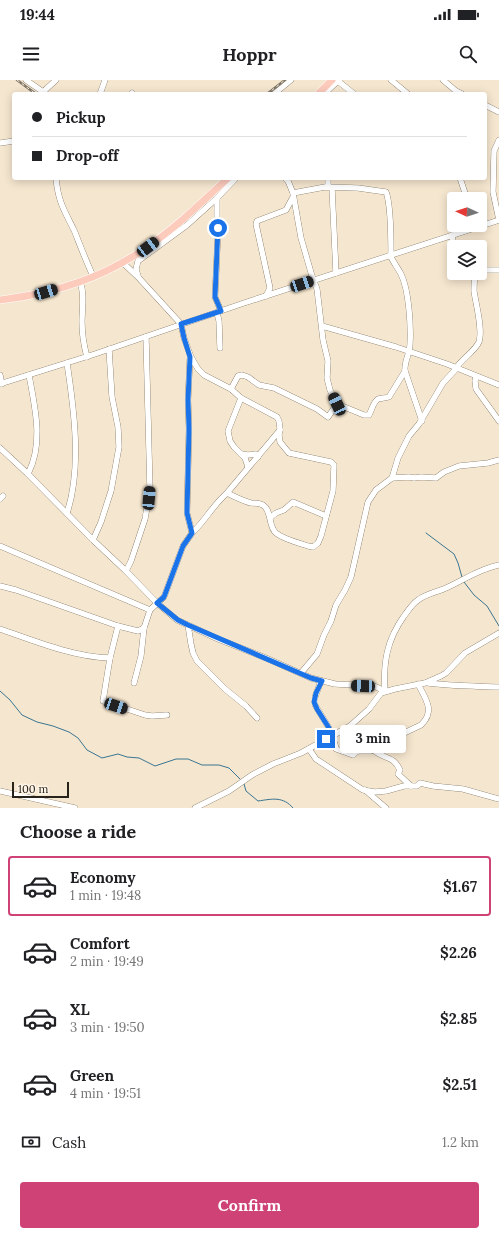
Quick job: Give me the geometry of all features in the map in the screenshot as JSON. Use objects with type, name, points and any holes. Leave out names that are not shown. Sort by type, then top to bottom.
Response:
[{"type":"main road","points":[[321,92],[337,80]]},
{"type":"main road","points":[[0,300],[36,294],[80,281],[122,262],[148,247],[173,228],[226,180]]},
{"type":"street","points":[[26,80],[43,92]]},
{"type":"street","points":[[45,92],[56,80]]},
{"type":"street","points":[[101,92],[105,80]]},
{"type":"street","points":[[276,92],[291,80]]},
{"type":"street","points":[[326,92],[337,80],[352,92]]},
{"type":"street","points":[[391,80],[406,92]]},
{"type":"street","points":[[443,80],[458,92]]},
{"type":"street","points":[[487,106],[499,112]]},
{"type":"street","points":[[487,223],[499,220],[493,192],[494,151],[499,140]]},
{"type":"street","points":[[0,143],[12,141]]},
{"type":"street","points":[[56,180],[62,207],[92,276]]},
{"type":"street","points":[[138,277],[136,269],[138,261],[187,225],[217,198],[234,180]]},
{"type":"street","points":[[287,180],[293,195],[301,238],[317,288],[323,340],[328,361],[327,378],[330,390],[337,404],[364,415],[369,415],[377,400],[389,397],[405,371]]},
{"type":"street","points":[[328,180],[336,273]]},
{"type":"street","points":[[461,180],[465,192]]},
{"type":"street","points":[[266,296],[270,288],[256,224],[257,221],[286,210],[293,195],[316,188],[358,188],[387,193],[390,255],[401,274],[406,294],[411,338],[405,363],[405,371],[422,421]]},
{"type":"street","points":[[217,198],[218,232],[215,297],[219,312],[220,348]]},
{"type":"street","points":[[0,375],[1,384],[87,357],[181,324],[460,232]]},
{"type":"street","points":[[452,235],[453,240]]},
{"type":"street","points":[[122,262],[138,277],[181,324],[190,357],[200,372],[231,389],[241,398],[277,417],[280,429],[280,442],[289,453],[333,462],[333,491],[321,536],[313,547],[276,533],[265,506],[227,493]]},
{"type":"street","points":[[487,270],[499,270]]},
{"type":"street","points":[[392,478],[398,458],[409,436],[422,421],[439,389],[447,378],[462,360],[476,347],[479,341],[480,330],[474,291],[475,280]]},
{"type":"street","points":[[80,281],[83,294],[82,328],[87,357]]},
{"type":"street","points":[[322,326],[409,351],[499,386]]},
{"type":"street","points":[[126,570],[131,561],[145,520],[150,490],[146,337]]},
{"type":"street","points":[[93,540],[101,522],[111,491],[119,447],[118,427],[112,397],[109,349]]},
{"type":"street","points":[[190,357],[187,513],[192,533]]},
{"type":"street","points":[[67,363],[73,408],[75,455],[72,491],[67,513]]},
{"type":"street","points":[[28,474],[36,451],[37,435],[34,401],[29,375]]},
{"type":"street","points":[[231,389],[236,378],[244,375],[248,376],[259,385],[274,388],[317,409],[328,417],[337,404]]},
{"type":"street","points":[[476,377],[476,389],[499,421]]},
{"type":"street","points":[[241,398],[228,431],[230,441],[234,448],[245,458],[248,467]]},
{"type":"street","points":[[134,683],[141,656],[144,628],[150,610],[164,597],[183,546],[219,499],[227,493],[280,429]]},
{"type":"street","points":[[0,448],[28,474],[93,540],[126,570],[157,603],[178,620],[218,639],[311,678],[335,684],[374,686],[385,691]]},
{"type":"street","points":[[241,454],[256,454],[258,457]]},
{"type":"street","points":[[301,673],[317,654],[336,605],[351,577],[368,502],[376,490],[392,478],[436,478],[444,472],[458,466],[488,463],[499,460]]},
{"type":"street","points":[[270,517],[284,510],[293,502],[326,516]]},
{"type":"street","points":[[0,546],[150,610]]},
{"type":"street","points":[[385,691],[384,677],[391,638],[396,627],[413,605],[422,598],[471,575],[499,565]]},
{"type":"street","points":[[0,586],[16,590],[118,626],[138,631],[144,628]]},
{"type":"street","points":[[188,625],[193,653],[197,661],[257,718]]},
{"type":"street","points":[[118,626],[110,658],[103,701],[145,715],[167,715]]},
{"type":"street","points":[[0,629],[80,654],[97,658],[110,658]]},
{"type":"street","points":[[425,683],[446,673],[465,653],[499,633]]},
{"type":"street","points":[[322,681],[316,693],[314,702],[329,728],[330,737],[335,744],[336,749],[353,755],[359,751],[371,751],[421,725],[427,719],[429,706],[418,684]]},
{"type":"street","points":[[199,807],[263,769],[309,749],[350,726],[361,717],[376,701],[381,693],[385,691],[425,683],[499,688]]},
{"type":"street","points":[[309,749],[316,759],[363,790],[375,792],[386,791],[404,786],[417,786],[420,783],[433,786],[453,787],[499,799]]},
{"type":"street","points":[[373,750],[380,756],[396,762],[400,770],[398,774],[411,786]]},
{"type":"street","points":[[365,790],[386,808]]},
{"type":"street","points":[[0,791],[75,808]]},
{"type":"waterway","points":[[426,533],[454,554],[462,577]]},
{"type":"waterway","points":[[464,582],[474,595],[487,606],[499,626]]},
{"type":"waterway","points":[[0,691],[10,700],[22,715],[37,722],[69,732],[78,738],[87,750],[102,758],[118,754],[127,757],[139,758],[155,766],[176,759],[188,759],[202,765],[219,765],[229,768],[240,779]]},
{"type":"waterway","points":[[244,784],[246,791],[258,801],[277,799],[289,804],[293,808]]},
{"type":"railway","points":[[17,80],[33,92]]},
{"type":"railway","points":[[270,92],[285,80]]},
{"type":"route","points":[[218,228],[215,297],[221,311],[181,324],[190,357],[187,518],[192,533],[183,546],[164,597],[157,603],[168,613],[188,625],[311,678],[322,681],[314,697],[314,702],[329,728],[330,737],[326,739]]}]
